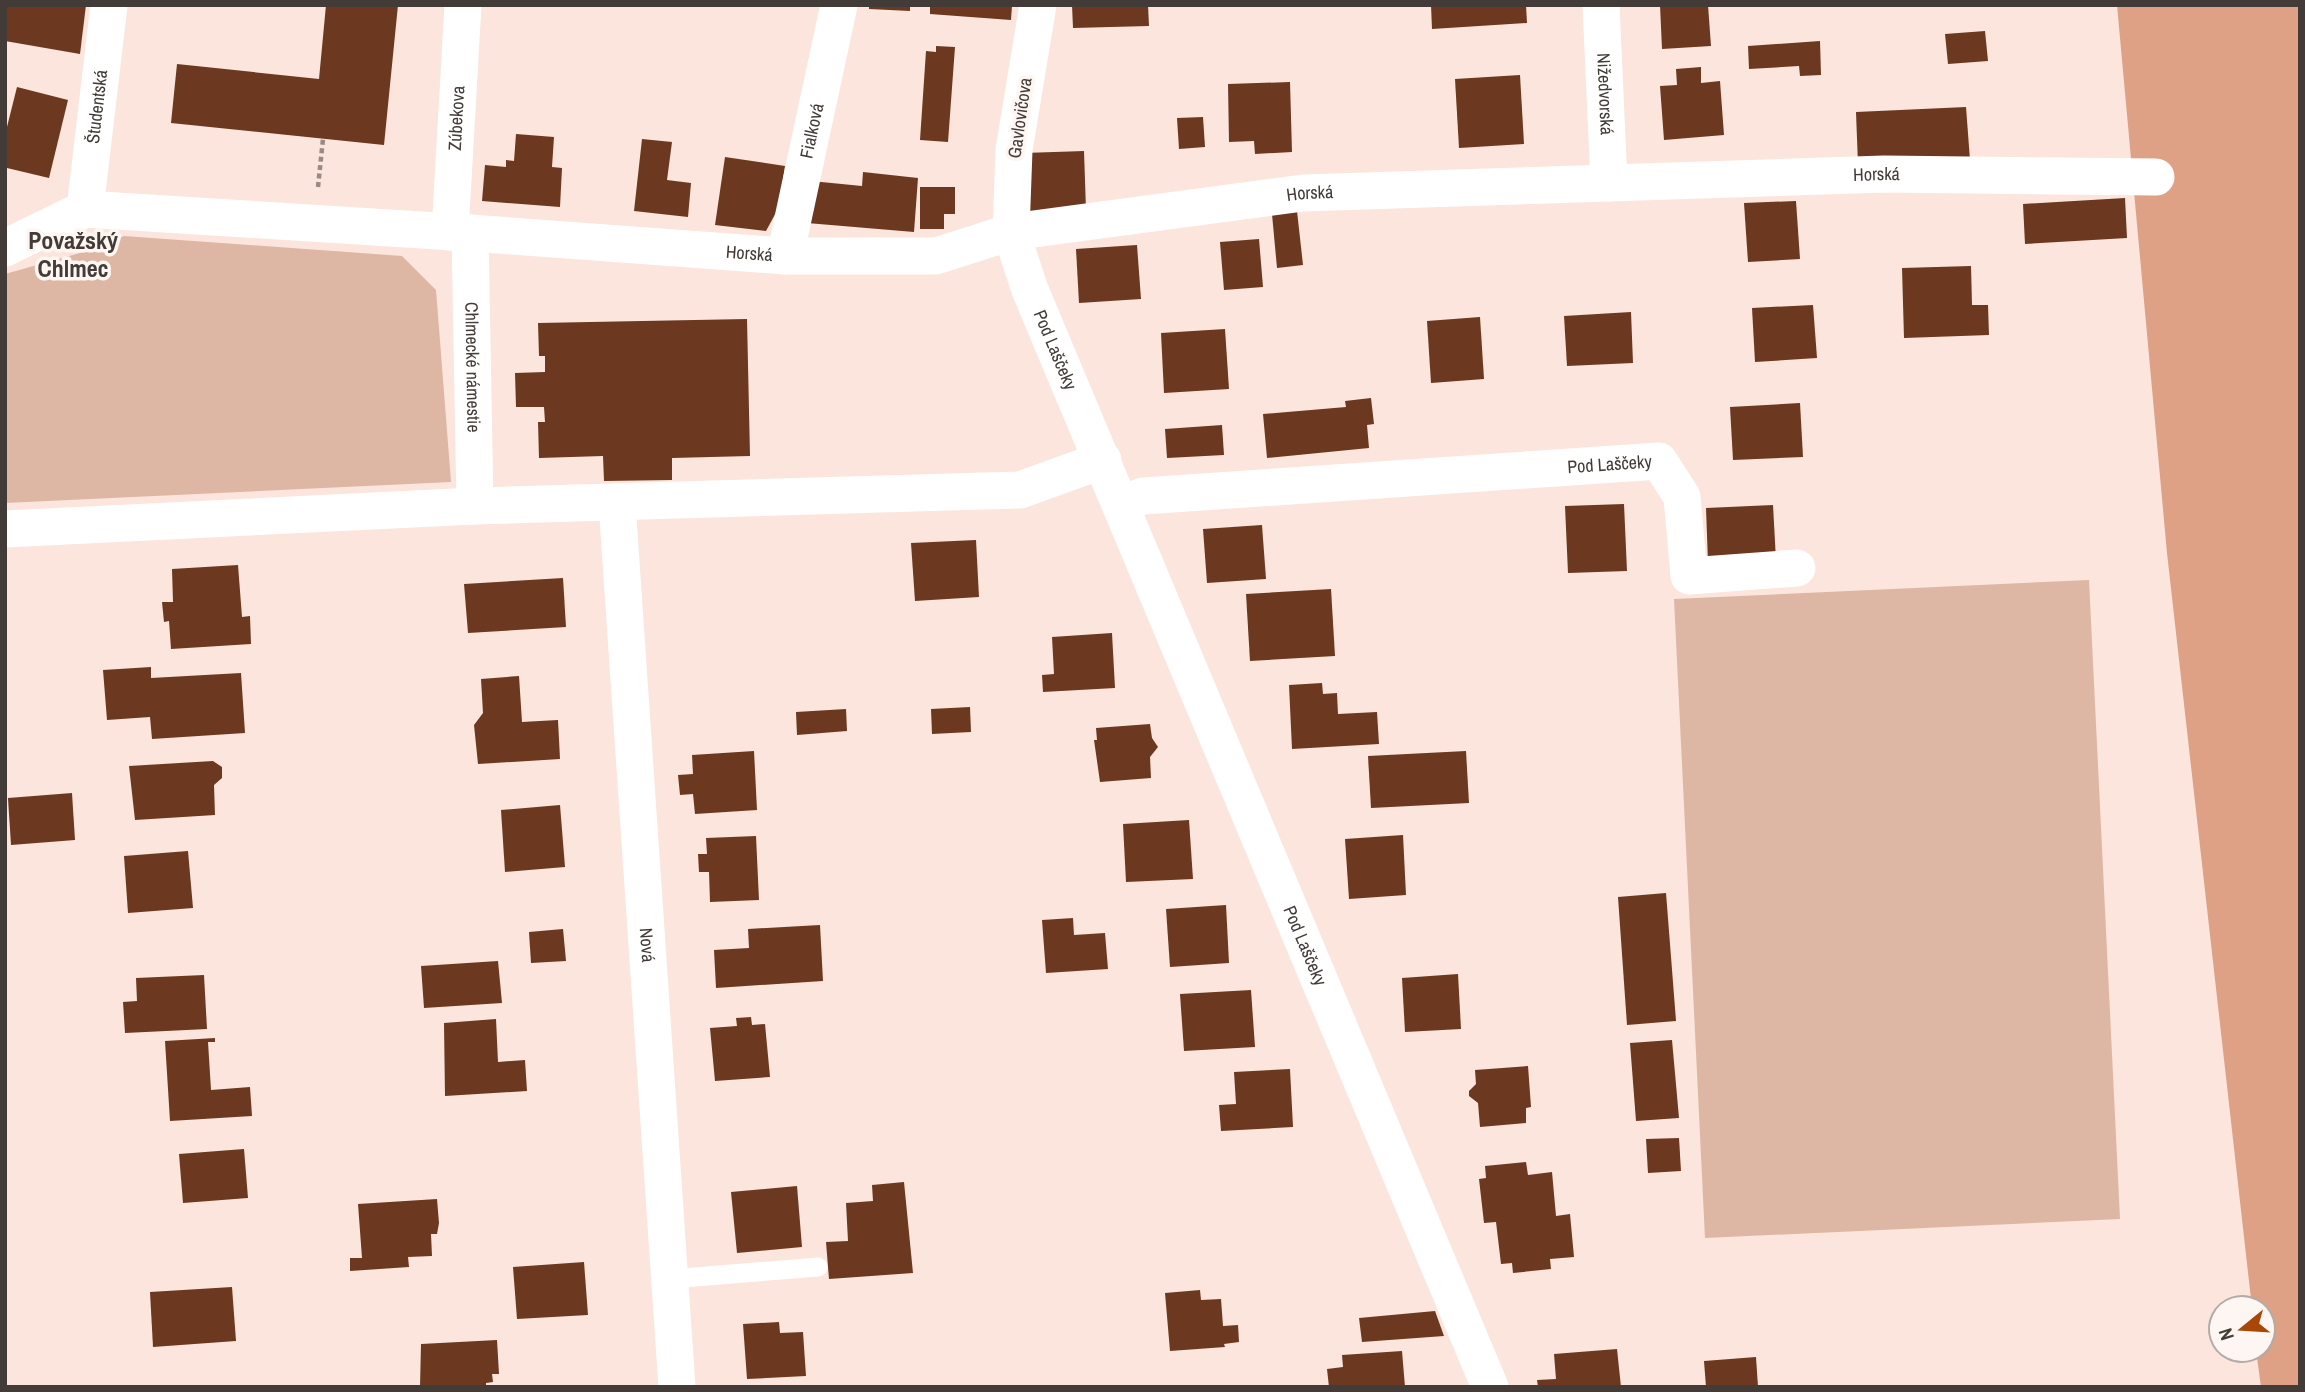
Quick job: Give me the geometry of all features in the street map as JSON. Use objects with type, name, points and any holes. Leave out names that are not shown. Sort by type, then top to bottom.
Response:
[{"type":"street","name":"Študentská","points":[[85,209],[109,5]]},
{"type":"street","name":"Zúbekova","points":[[460,233],[463,5]]},
{"type":"street","name":"Fialková","points":[[785,256],[839,5]]},
{"type":"street","name":"Gavlovičova","points":[[1011,232],[1014,149],[1038,5]]},
{"type":"street","name":"Nižedvorská","points":[[1601,5],[1609,183]]},
{"type":"street","name":"Horská","points":[[460,233],[785,256],[936,256],[1011,232],[1303,193],[1884,174],[2156,177]]},
{"type":"street","points":[[5,248],[85,209],[460,233]]},
{"type":"street","name":"Pod Laščeky","points":[[1011,232],[1030,290],[1490,1387]]},
{"type":"street","name":"Chlmecké námestie","points":[[460,233],[475,506]]},
{"type":"street","points":[[5,529],[475,506],[1020,491],[1103,460]]},
{"type":"street","name":"Pod Laščeky","points":[[1122,504],[1143,496],[1659,461],[1682,497],[1689,576],[1797,568]]},
{"type":"street","name":"Nová","points":[[617,503],[677,1387]]},
{"type":"lane","points":[[670,1279],[818,1267]]},
{"type":"path","points":[[317,195],[323,139]]},
{"type":"shaded area","points":[[2117,5],[2300,5],[2300,1387],[2261,1387],[2258,1364],[2277,1364],[2277,1294],[2250,1294],[2167,553]]},
{"type":"shaded area","points":[[124,236],[402,256],[436,290],[451,482],[5,503],[5,274],[87,251]]},
{"type":"shaded area","points":[[2089,580],[2120,1219],[1705,1238],[1674,599]]},
{"type":"building","points":[[5,5],[86,5],[80,54],[5,41]]},
{"type":"building","points":[[326,5],[398,5],[384,145],[171,123],[177,64],[319,79]]},
{"type":"building","points":[[869,5],[910,5],[910,11],[869,9]]},
{"type":"building","points":[[930,5],[1012,5],[1011,20],[930,14]]},
{"type":"building","points":[[1072,5],[1148,5],[1149,26],[1073,28]]},
{"type":"building","points":[[1431,5],[1526,5],[1527,23],[1432,29]]},
{"type":"building","points":[[1660,5],[1708,5],[1711,46],[1662,49]]},
{"type":"building","points":[[1985,31],[1988,61],[1948,64],[1945,34]]},
{"type":"building","points":[[1820,41],[1821,75],[1800,76],[1799,66],[1749,69],[1748,46]]},
{"type":"building","points":[[936,46],[955,47],[948,142],[920,140],[926,51],[936,52]]},
{"type":"building","points":[[1701,67],[1701,83],[1720,81],[1724,135],[1664,140],[1660,86],[1677,85],[1676,69]]},
{"type":"building","points":[[1520,75],[1524,144],[1459,148],[1455,79]]},
{"type":"building","points":[[1290,82],[1292,152],[1255,154],[1254,141],[1229,142],[1228,84]]},
{"type":"building","points":[[17,87],[68,100],[49,178],[7,168],[5,164],[5,135]]},
{"type":"building","points":[[1966,107],[1970,160],[1858,165],[1856,112]]},
{"type":"building","points":[[1203,117],[1205,147],[1179,149],[1177,118]]},
{"type":"building","points":[[516,134],[554,137],[552,167],[562,168],[560,207],[482,201],[485,165],[506,167],[506,160],[514,161]]},
{"type":"building","points":[[642,139],[672,142],[667,180],[691,183],[688,217],[634,211]]},
{"type":"building","points":[[1084,151],[1086,210],[1027,212],[1024,153]]},
{"type":"building","points":[[725,157],[785,166],[779,207],[766,231],[715,225]]},
{"type":"building","points":[[863,172],[918,178],[914,232],[807,223],[811,181],[862,186]]},
{"type":"building","points":[[920,187],[955,187],[955,214],[944,214],[944,229],[920,229]]},
{"type":"building","points":[[2125,198],[2127,238],[2025,244],[2023,204]]},
{"type":"building","points":[[1796,201],[1800,259],[1748,262],[1744,203]]},
{"type":"building","points":[[1297,211],[1303,265],[1277,268],[1272,214]]},
{"type":"building","points":[[1259,239],[1263,287],[1224,290],[1220,242]]},
{"type":"building","points":[[1137,245],[1141,299],[1079,303],[1076,249]]},
{"type":"building","points":[[1971,266],[1972,305],[1988,305],[1989,335],[1904,338],[1902,268]]},
{"type":"building","points":[[1813,305],[1817,358],[1755,362],[1752,308]]},
{"type":"building","points":[[1631,312],[1633,363],[1567,366],[1564,316]]},
{"type":"building","points":[[1480,317],[1484,379],[1431,383],[1427,321]]},
{"type":"building","points":[[747,319],[750,456],[672,458],[672,480],[604,481],[603,456],[539,458],[538,422],[545,422],[544,407],[516,407],[515,373],[545,372],[545,356],[539,356],[538,323]]},
{"type":"building","points":[[1225,329],[1229,389],[1164,393],[1161,333]]},
{"type":"building","points":[[1371,398],[1374,424],[1367,425],[1369,448],[1267,458],[1263,414],[1346,407],[1345,401]]},
{"type":"building","points":[[1800,403],[1803,457],[1733,460],[1730,407]]},
{"type":"building","points":[[1222,425],[1224,455],[1167,458],[1165,429]]},
{"type":"building","points":[[1624,504],[1627,571],[1568,573],[1565,506]]},
{"type":"building","points":[[1773,505],[1776,560],[1708,563],[1706,508]]},
{"type":"building","points":[[1262,525],[1266,579],[1207,583],[1203,529]]},
{"type":"building","points":[[976,540],[979,597],[915,601],[911,543]]},
{"type":"building","points":[[238,565],[242,617],[250,616],[251,644],[171,649],[169,621],[164,622],[162,602],[173,602],[172,569]]},
{"type":"building","points":[[563,578],[566,627],[468,633],[464,584]]},
{"type":"building","points":[[1331,589],[1335,656],[1250,661],[1246,594]]},
{"type":"building","points":[[1112,633],[1115,688],[1043,692],[1042,675],[1054,674],[1052,637]]},
{"type":"building","points":[[151,667],[151,678],[241,673],[245,733],[152,739],[150,717],[107,720],[103,670]]},
{"type":"building","points":[[519,676],[522,722],[558,720],[560,759],[478,764],[474,725],[483,713],[481,679]]},
{"type":"building","points":[[1322,683],[1323,694],[1337,693],[1338,714],[1377,712],[1379,744],[1292,749],[1289,685]]},
{"type":"building","points":[[970,707],[971,732],[932,734],[931,709]]},
{"type":"building","points":[[846,709],[847,731],[797,735],[796,712]]},
{"type":"building","points":[[1150,724],[1152,738],[1158,747],[1150,757],[1151,778],[1100,782],[1094,740],[1097,740],[1096,728]]},
{"type":"building","points":[[754,751],[757,810],[695,814],[693,794],[680,795],[678,775],[693,774],[692,755]]},
{"type":"building","points":[[1466,751],[1469,803],[1371,808],[1368,756]]},
{"type":"building","points":[[213,761],[222,767],[222,778],[214,785],[215,815],[135,820],[129,766]]},
{"type":"building","points":[[72,793],[75,840],[11,845],[8,798]]},
{"type":"building","points":[[560,805],[565,867],[505,872],[501,810]]},
{"type":"building","points":[[1189,820],[1193,879],[1126,882],[1123,824]]},
{"type":"building","points":[[1403,835],[1406,895],[1349,899],[1345,839]]},
{"type":"building","points":[[756,836],[759,900],[710,902],[709,872],[699,872],[698,854],[707,854],[706,838]]},
{"type":"building","points":[[188,851],[193,908],[128,913],[124,856]]},
{"type":"building","points":[[1666,893],[1676,1021],[1627,1025],[1618,897]]},
{"type":"building","points":[[1226,905],[1229,963],[1170,967],[1166,909]]},
{"type":"building","points":[[1073,918],[1074,935],[1105,933],[1108,969],[1046,973],[1042,920]]},
{"type":"building","points":[[820,925],[823,981],[716,988],[714,950],[749,948],[748,929]]},
{"type":"building","points":[[563,929],[566,961],[531,963],[529,932]]},
{"type":"building","points":[[498,961],[502,1003],[424,1008],[421,966]]},
{"type":"building","points":[[1458,974],[1461,1029],[1405,1032],[1402,978]]},
{"type":"building","points":[[204,975],[207,1029],[125,1033],[123,1002],[137,1001],[136,978]]},
{"type":"building","points":[[1251,990],[1255,1047],[1184,1051],[1180,994]]},
{"type":"building","points":[[751,1017],[752,1025],[765,1024],[770,1077],[715,1081],[710,1028],[737,1026],[736,1018]]},
{"type":"building","points":[[496,1019],[498,1062],[525,1060],[527,1091],[445,1096],[444,1023]]},
{"type":"building","points":[[215,1038],[215,1042],[208,1042],[211,1090],[250,1087],[252,1116],[170,1121],[165,1041]]},
{"type":"building","points":[[1672,1040],[1679,1118],[1636,1121],[1630,1043]]},
{"type":"building","points":[[1528,1066],[1531,1107],[1526,1108],[1526,1123],[1480,1127],[1478,1103],[1469,1096],[1469,1091],[1476,1084],[1475,1070]]},
{"type":"building","points":[[1290,1069],[1293,1127],[1221,1131],[1219,1105],[1236,1104],[1234,1072]]},
{"type":"building","points":[[1679,1138],[1681,1171],[1648,1173],[1646,1139]]},
{"type":"building","points":[[244,1149],[248,1198],[183,1203],[179,1154]]},
{"type":"building","points":[[1526,1162],[1528,1175],[1552,1172],[1556,1216],[1570,1214],[1574,1257],[1550,1259],[1551,1269],[1513,1273],[1512,1263],[1501,1264],[1496,1222],[1484,1223],[1479,1179],[1486,1178],[1485,1166]]},
{"type":"building","points":[[904,1182],[913,1273],[829,1279],[826,1242],[848,1241],[846,1203],[873,1201],[872,1185]]},
{"type":"building","points":[[797,1186],[802,1247],[737,1253],[731,1192]]},
{"type":"building","points":[[437,1199],[439,1223],[437,1234],[431,1234],[432,1256],[408,1257],[409,1267],[350,1271],[350,1258],[362,1258],[358,1204]]},
{"type":"building","points":[[584,1262],[588,1315],[517,1319],[513,1267]]},
{"type":"building","points":[[232,1287],[236,1341],[153,1347],[150,1292]]},
{"type":"building","points":[[1200,1290],[1201,1300],[1221,1299],[1223,1326],[1238,1325],[1239,1342],[1224,1344],[1225,1347],[1170,1351],[1165,1293]]},
{"type":"building","points":[[1435,1311],[1444,1336],[1362,1342],[1359,1318]]},
{"type":"building","points":[[779,1322],[780,1333],[803,1332],[806,1376],[747,1379],[743,1324]]},
{"type":"building","points":[[497,1340],[499,1374],[492,1374],[493,1382],[486,1383],[486,1387],[420,1387],[421,1344]]},
{"type":"building","points":[[1617,1349],[1621,1387],[1538,1387],[1537,1380],[1556,1379],[1554,1354]]},
{"type":"building","points":[[1402,1351],[1405,1387],[1329,1387],[1327,1369],[1343,1367],[1342,1355]]},
{"type":"building","points":[[1756,1357],[1758,1387],[1706,1387],[1704,1361]]},
{"type":"district","name":"Považský Chlmec","points":[[73,255]]}]
